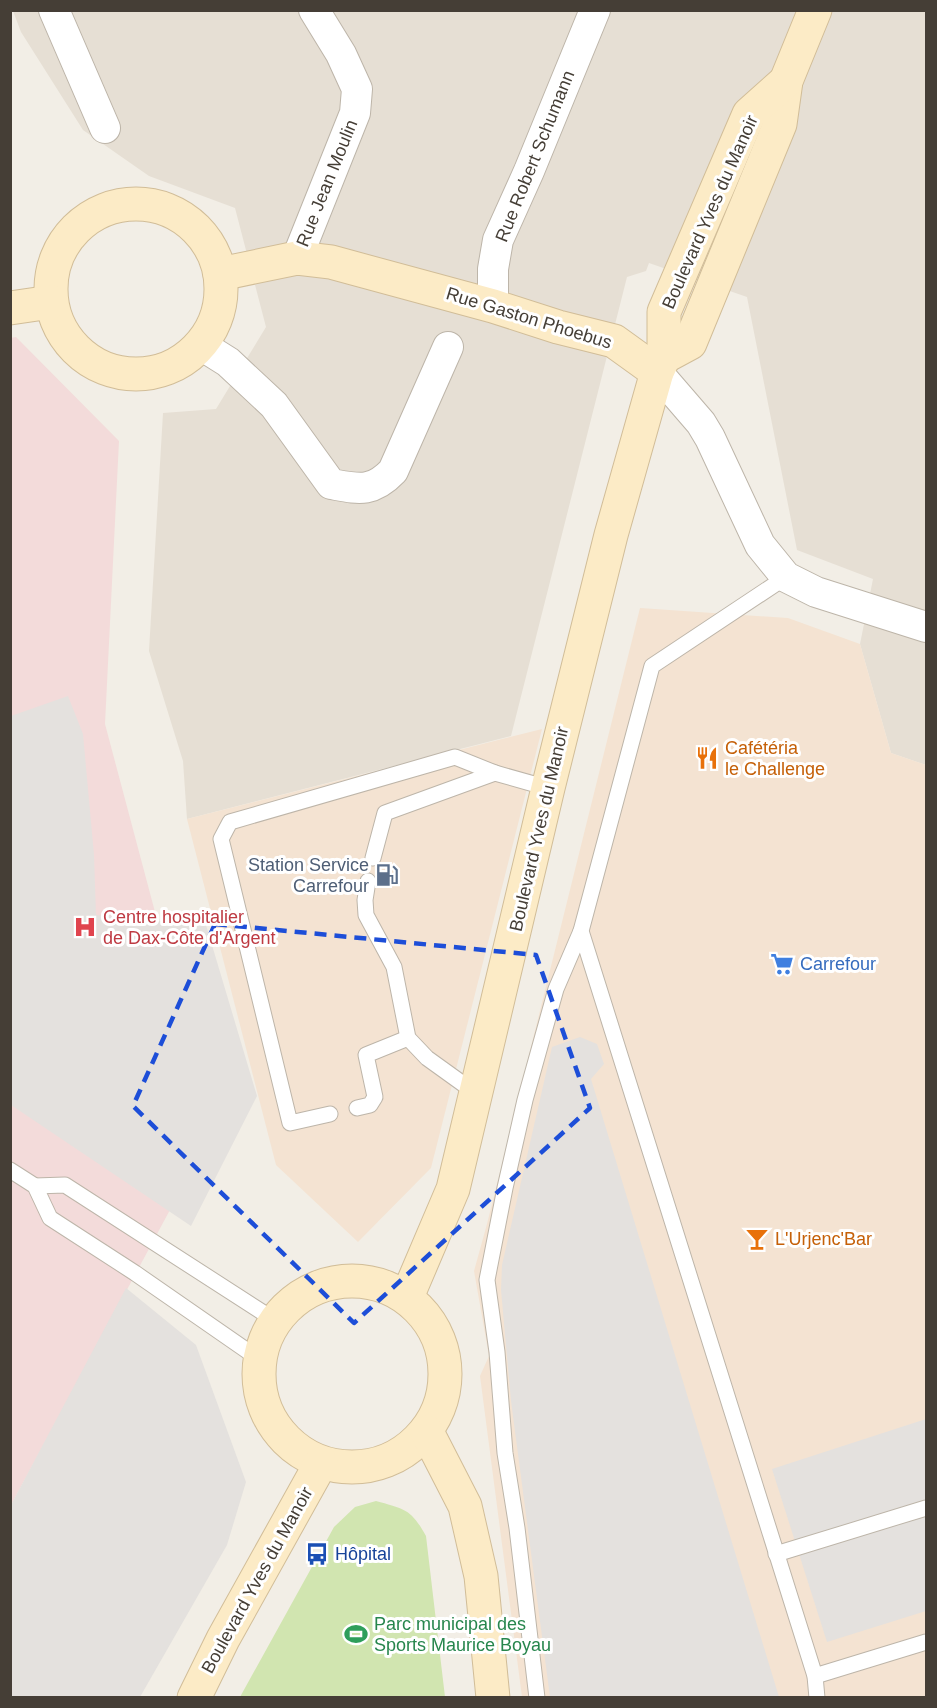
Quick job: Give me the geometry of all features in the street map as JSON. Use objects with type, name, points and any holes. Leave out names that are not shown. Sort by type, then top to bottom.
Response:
[{"type":"main road","name":"Boulevard Yves du Manoir","points":[[407,1298],[453,1189],[548,788],[611,535],[661,364],[664,312],[749,114],[786,81],[814,10]]},
{"type":"main road","points":[[136,203],[165,209],[191,224],[210,247],[220,274],[220,299],[214,324],[201,345],[185,359],[166,370],[145,375],[119,373],[94,364],[73,348],[58,327],[51,302],[52,272],[62,245],[82,222],[107,208],[136,203]]},
{"type":"main road","name":"Rue Gaston Phoebus","points":[[220,274],[297,258],[341,265],[614,341],[661,364]]},
{"type":"main road","points":[[10,308],[51,302]]},
{"type":"main road","points":[[363,1281],[382,1285],[407,1298],[428,1319],[442,1346],[446,1376],[441,1405],[427,1432],[405,1452],[379,1464],[350,1468],[321,1463],[302,1453],[285,1439],[272,1422],[263,1402],[258,1380],[259,1359],[265,1338],[276,1321],[301,1295],[326,1283],[363,1281]]},
{"type":"main road","points":[[427,1432],[465,1506],[481,1576],[493,1698]]},
{"type":"main road","name":"Boulevard Yves du Manoir","points":[[194,1698],[223,1640],[321,1463]]},
{"type":"street","points":[[54,10],[105,128]]},
{"type":"street","name":"Rue Jean Moulin","points":[[297,258],[355,113],[357,89],[341,54],[314,10]]},
{"type":"street","name":"Rue Robert Schumann","points":[[493,306],[493,269],[498,240],[595,10]]},
{"type":"street","points":[[201,345],[228,362],[274,405],[331,484],[357,489],[381,484],[393,471],[448,347]]},
{"type":"street","name":"Rue Gaston Phoebus","points":[[661,364],[710,438],[760,545],[786,577],[816,592],[927,627]]},
{"type":"lane","points":[[537,1698],[517,1528],[505,1453],[497,1352],[487,1280],[505,1188],[525,1100],[556,989],[580,932],[652,666],[786,577]]},
{"type":"lane","points":[[330,1114],[290,1123],[221,839],[230,822],[455,757],[495,773],[548,788]]},
{"type":"lane","points":[[373,858],[385,813],[495,773]]},
{"type":"lane","points":[[368,881],[365,900],[366,915],[394,967],[408,1038],[427,1058],[477,1094]]},
{"type":"lane","points":[[580,932],[815,1676],[817,1698]]},
{"type":"lane","points":[[357,1108],[370,1105],[375,1097],[366,1055],[408,1038]]},
{"type":"lane","points":[[10,1170],[34,1186],[50,1218],[135,1273],[259,1359]]},
{"type":"lane","points":[[34,1186],[65,1185],[276,1321]]},
{"type":"lane","points":[[776,1554],[927,1508]]},
{"type":"lane","points":[[815,1676],[927,1642]]},
{"type":"highlighted area","points":[[215,924],[536,955],[590,1108],[354,1323],[133,1106]]},
{"type":"shaded area","points":[[13,11],[926,11],[926,765],[891,753],[860,644],[873,579],[797,550],[747,297],[649,263],[646,271],[627,277],[511,736],[187,819],[183,761],[149,651],[163,413],[216,409],[266,327],[235,208],[149,176],[83,130],[21,32]]},
{"type":"shaded area","name":"Centre hospitalier de Dax-Côte d'Argent","points":[[16,337],[119,441],[105,724],[213,1130],[11,1505],[10,338]]},
{"type":"shaded area","points":[[640,608],[788,618],[860,644],[891,753],[926,765],[926,1697],[522,1697],[480,1376],[489,1356],[474,1271]]},
{"type":"shaded area","points":[[68,696],[83,734],[94,855],[96,915],[206,925],[257,1096],[191,1226],[11,1105],[11,716]]},
{"type":"shaded area","points":[[542,729],[431,1168],[358,1242],[276,1165],[187,819]]},
{"type":"shaded area","points":[[580,1037],[597,1044],[604,1064],[591,1079],[779,1697],[550,1697],[511,1401],[501,1290],[502,1265],[552,1047]]},
{"type":"shaded area","points":[[126,1288],[196,1345],[246,1482],[227,1545],[140,1697],[11,1697],[11,1505]]},
{"type":"shaded area","points":[[926,1419],[926,1611],[827,1642],[772,1469]]},
{"type":"green space","name":"Parc municipal des Sports Maurice Boyau","points":[[376,1501],[406,1511],[416,1520],[426,1536],[445,1697],[240,1697],[334,1527],[355,1507]]},
{"type":"place","name":"Cafétéria le Challenge","points":[[707,758]]},
{"type":"place","name":"Station Service Carrefour","points":[[387,875]]},
{"type":"place","name":"Centre hospitalier de Dax-Côte d'Argent","points":[[85,927]]},
{"type":"place","name":"Carrefour","points":[[782,964]]},
{"type":"place","name":"L'Urjenc'Bar","points":[[757,1239]]},
{"type":"place","name":"Hôpital","points":[[317,1554]]},
{"type":"place","name":"Parc municipal des Sports Maurice Boyau","points":[[356,1634]]}]
